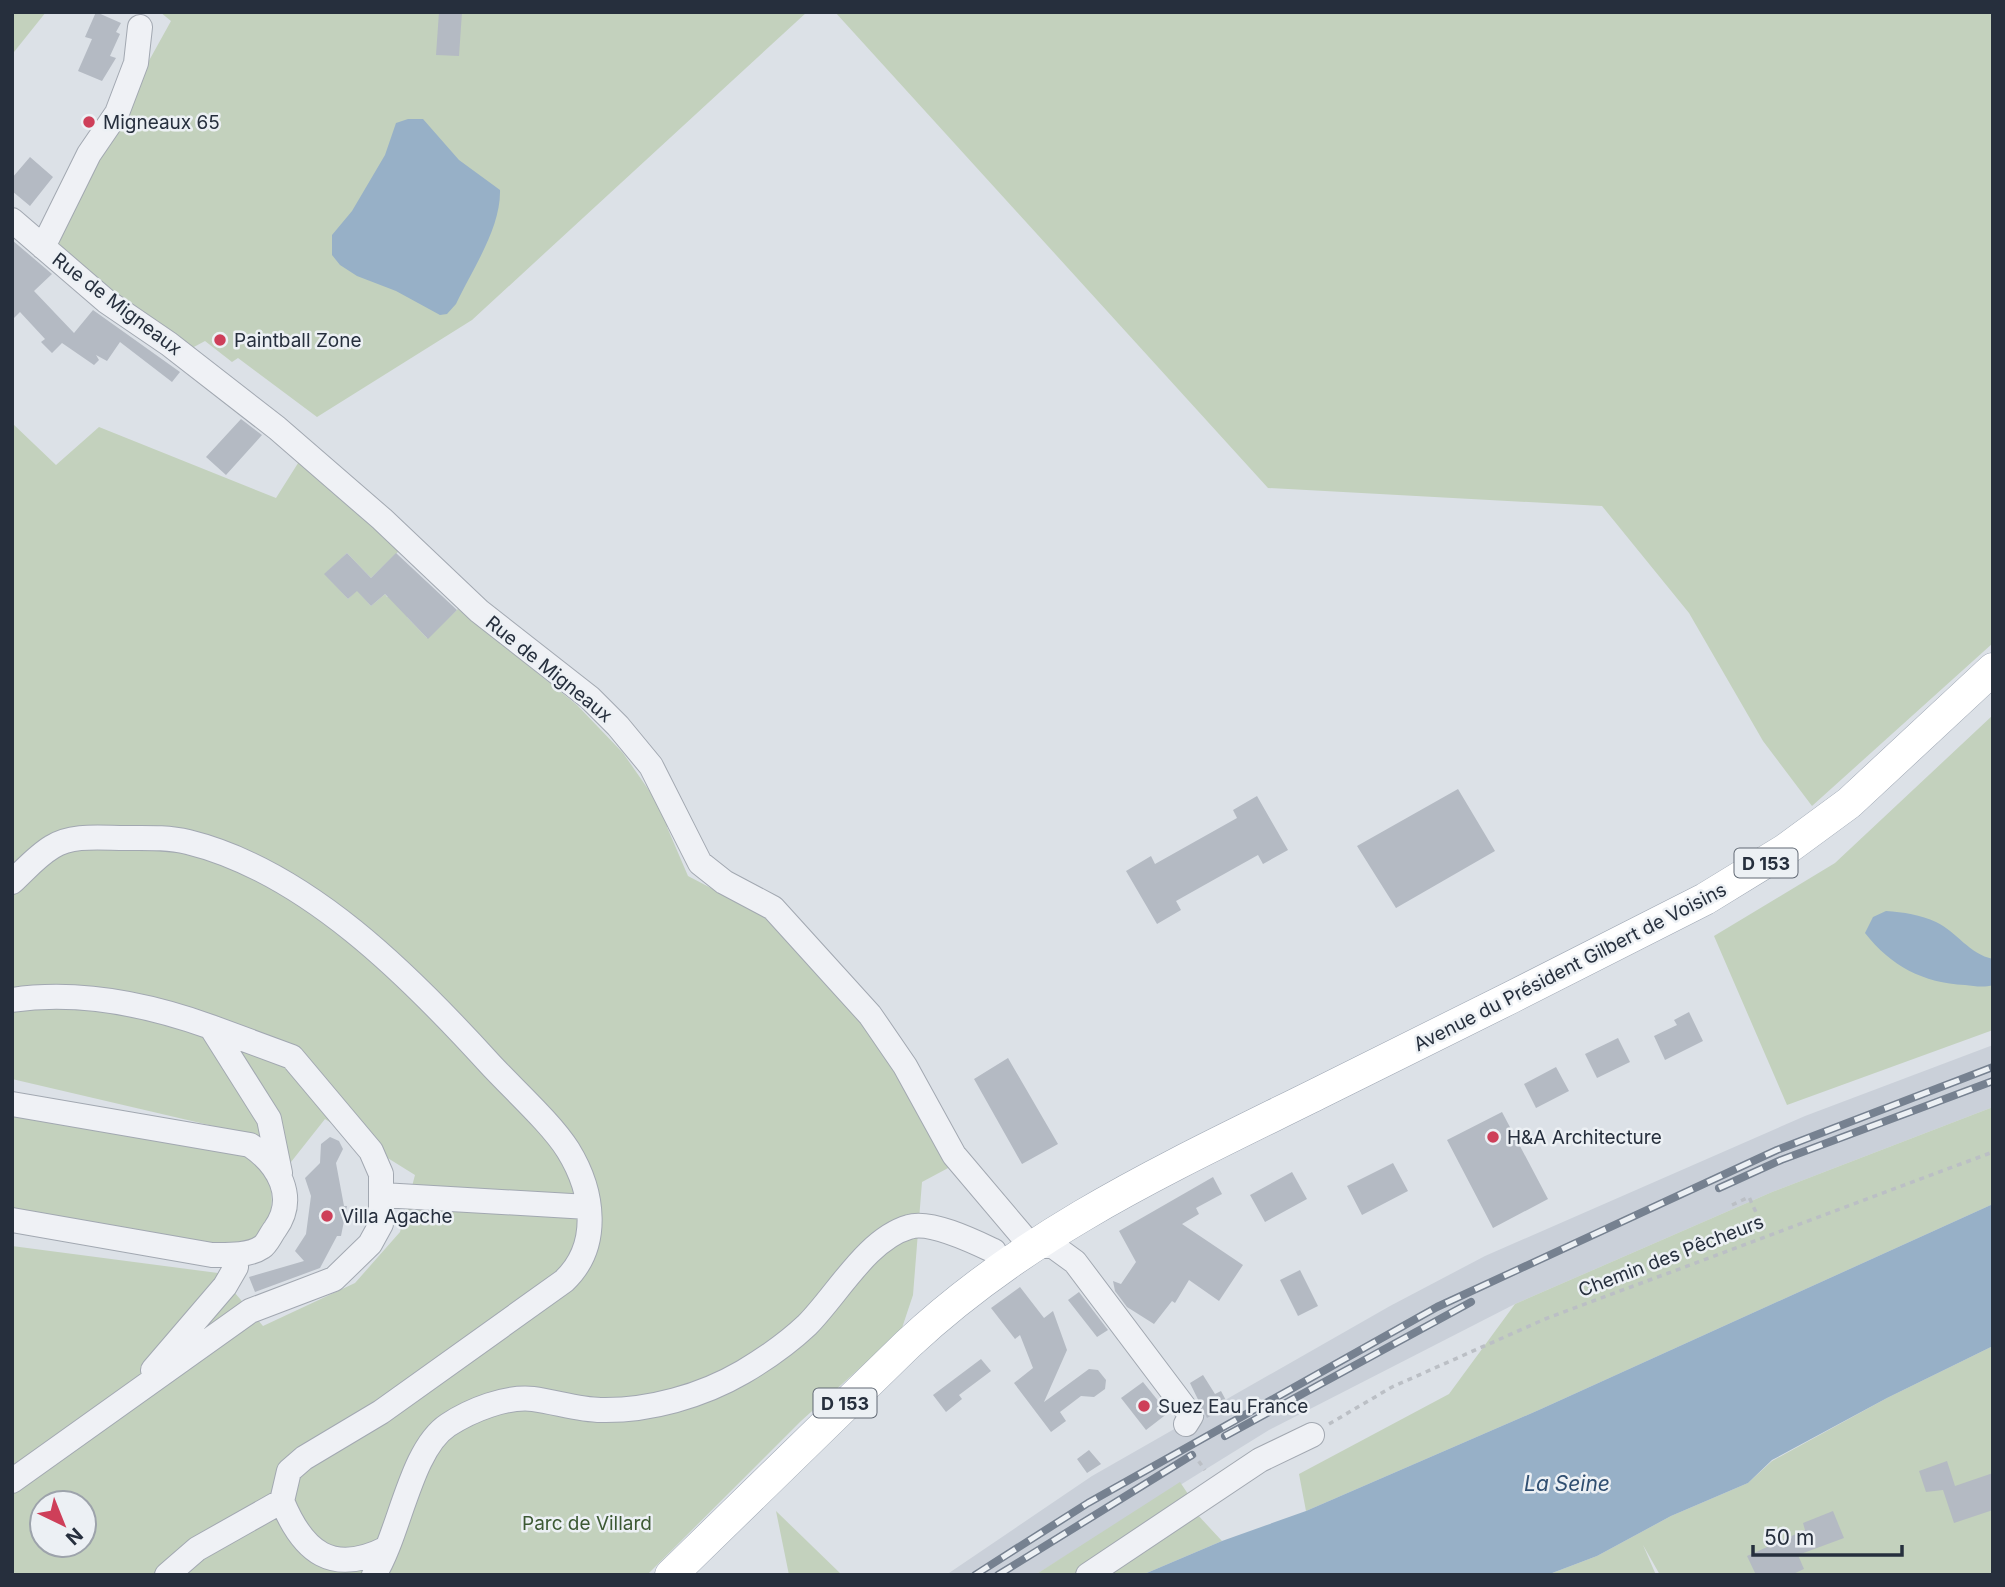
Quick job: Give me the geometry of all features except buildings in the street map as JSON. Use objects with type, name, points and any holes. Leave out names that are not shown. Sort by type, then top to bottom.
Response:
[{"type":"main road","name":"Avenue du Président Gilbert de Voisins","points":[[1042,1246],[1194,1152],[1405,1051],[1705,900],[1785,850],[1885,772],[1993,669]]},
{"type":"main road","name":"D 153","points":[[671,1575],[826,1421],[947,1307],[1042,1246]]},
{"type":"main road","name":"D 153","points":[[690,1575],[950,1325],[1042,1246]]},
{"type":"street","points":[[43,247],[89,154],[117,113],[136,63],[140,27]]},
{"type":"street","name":"Rue de Migneaux","points":[[12,220],[106,301],[169,344],[276,428],[382,519],[479,611],[590,698],[618,726],[651,766],[700,863],[724,883],[773,908],[870,1015],[905,1066],[954,1155],[1042,1246],[1075,1262],[1191,1416],[1186,1424]]},
{"type":"street","points":[[12,882],[54,846],[81,838],[164,838],[231,855],[288,883],[384,958],[457,1028],[568,1150],[588,1207],[590,1239],[578,1268],[381,1412],[304,1458],[289,1471],[282,1501],[294,1530],[324,1556],[344,1561],[367,1558],[387,1548]]},
{"type":"street","points":[[12,1000],[36,996],[81,997],[136,1004],[211,1027],[292,1057],[372,1151],[381,1174],[382,1195],[381,1224],[370,1244],[334,1279],[250,1311],[130,1399],[12,1480]]},
{"type":"street","points":[[130,1399],[225,1286],[236,1261],[262,1247],[279,1223],[285,1197],[269,1119],[211,1027]]},
{"type":"street","points":[[12,1104],[250,1145],[268,1157],[280,1173]]},
{"type":"street","points":[[382,1195],[588,1207]]},
{"type":"street","points":[[12,1220],[236,1261]]},
{"type":"street","points":[[374,1575],[398,1527],[418,1463],[431,1442],[447,1425],[503,1401],[530,1399],[601,1410],[654,1405],[700,1392],[743,1372],[779,1348],[807,1324],[884,1239],[911,1226],[942,1229],[994,1251]]},
{"type":"street","points":[[236,1261],[253,1300],[250,1311]]},
{"type":"street","points":[[1087,1575],[1259,1460],[1312,1434]]},
{"type":"street","points":[[167,1575],[197,1549],[282,1501]]},
{"type":"path","name":"Chemin des Pêcheurs","points":[[1312,1434],[1366,1401],[1545,1319],[1766,1234],[1993,1152]]},
{"type":"path","points":[[1732,1205],[1749,1197],[1766,1234]]},
{"type":"path","points":[[1186,1424],[1181,1435],[1199,1465],[1224,1483]]},
{"type":"shaded area","points":[[1993,1045],[1993,1107],[1772,1192],[1515,1304],[1269,1430],[1035,1575],[946,1575],[1092,1476],[1390,1306],[1485,1256],[1805,1116]]},
{"type":"green space","points":[[12,12],[46,12],[14,52],[12,49]]},
{"type":"green space","points":[[160,12],[807,12],[472,320],[317,417],[238,358],[232,362],[205,341],[192,348],[128,305],[53,243],[64,214],[171,21]]},
{"type":"green space","points":[[835,12],[1993,12],[1993,643],[1812,806],[1763,741],[1689,613],[1602,506],[1268,488]]},
{"type":"green space","name":"Parc de Villard","points":[[12,423],[56,465],[99,427],[276,498],[300,460],[399,551],[371,578],[347,553],[325,574],[348,599],[357,590],[371,606],[385,594],[387,597],[425,597],[407,617],[427,638],[458,609],[577,705],[623,753],[671,822],[667,827],[688,876],[774,921],[878,1043],[950,1167],[922,1182],[913,1295],[901,1331],[801,1421],[647,1575],[12,1575],[12,1246],[218,1273],[263,1326],[355,1283],[400,1232],[415,1175],[325,1119],[291,1162],[256,1136],[12,1079]]},
{"type":"green space","points":[[1993,715],[1993,1030],[1787,1105],[1714,936],[1835,863]]},
{"type":"green space","points":[[1993,1107],[1993,1204],[1541,1409],[1306,1511],[1299,1474],[1449,1394],[1515,1304],[1772,1192]]},
{"type":"green space","points":[[12,1108],[223,1148],[243,1155],[259,1166],[271,1189],[270,1215],[265,1227],[245,1244],[218,1246],[12,1216]]},
{"type":"green space","points":[[1993,1346],[1993,1575],[1660,1575],[1643,1545],[1656,1575],[1547,1575],[1597,1556],[1671,1516],[1748,1483],[1772,1461],[1887,1398]]},
{"type":"green space","points":[[1180,1482],[1190,1497],[1077,1575],[1035,1575]]},
{"type":"green space","points":[[776,1511],[842,1575],[789,1575]]},
{"type":"green space","points":[[1196,1513],[1222,1541],[1142,1575],[1105,1575]]},
{"type":"water","points":[[408,119],[423,119],[459,160],[500,190],[491,234],[456,304],[447,314],[440,315],[396,291],[357,276],[340,265],[332,255],[332,235],[352,211],[385,155],[396,123]]},
{"type":"water","points":[[1886,911],[1912,914],[1936,922],[1977,953],[1993,959],[1993,985],[1935,981],[1897,963],[1865,933],[1873,917]]},
{"type":"water","name":"La Seine","points":[[1993,1204],[1993,1346],[1887,1398],[1772,1460],[1748,1483],[1671,1516],[1597,1556],[1547,1575],[1142,1575],[1222,1541],[1306,1511],[1541,1409]]},
{"type":"railway","points":[[975,1575],[1088,1503],[1437,1307],[1777,1150],[1993,1067]]},
{"type":"railway","points":[[1719,1188],[1781,1160],[1993,1081]]},
{"type":"railway","points":[[1225,1436],[1471,1302]]},
{"type":"railway","points":[[998,1575],[1192,1455]]},
{"type":"place","name":"Migneaux 65","points":[[89,122]]},
{"type":"place","name":"Paintball Zone","points":[[220,340]]},
{"type":"place","name":"H&A Architecture","points":[[1493,1137]]},
{"type":"place","name":"Villa Agache","points":[[327,1216]]},
{"type":"place","name":"Suez Eau France","points":[[1144,1406]]}]
